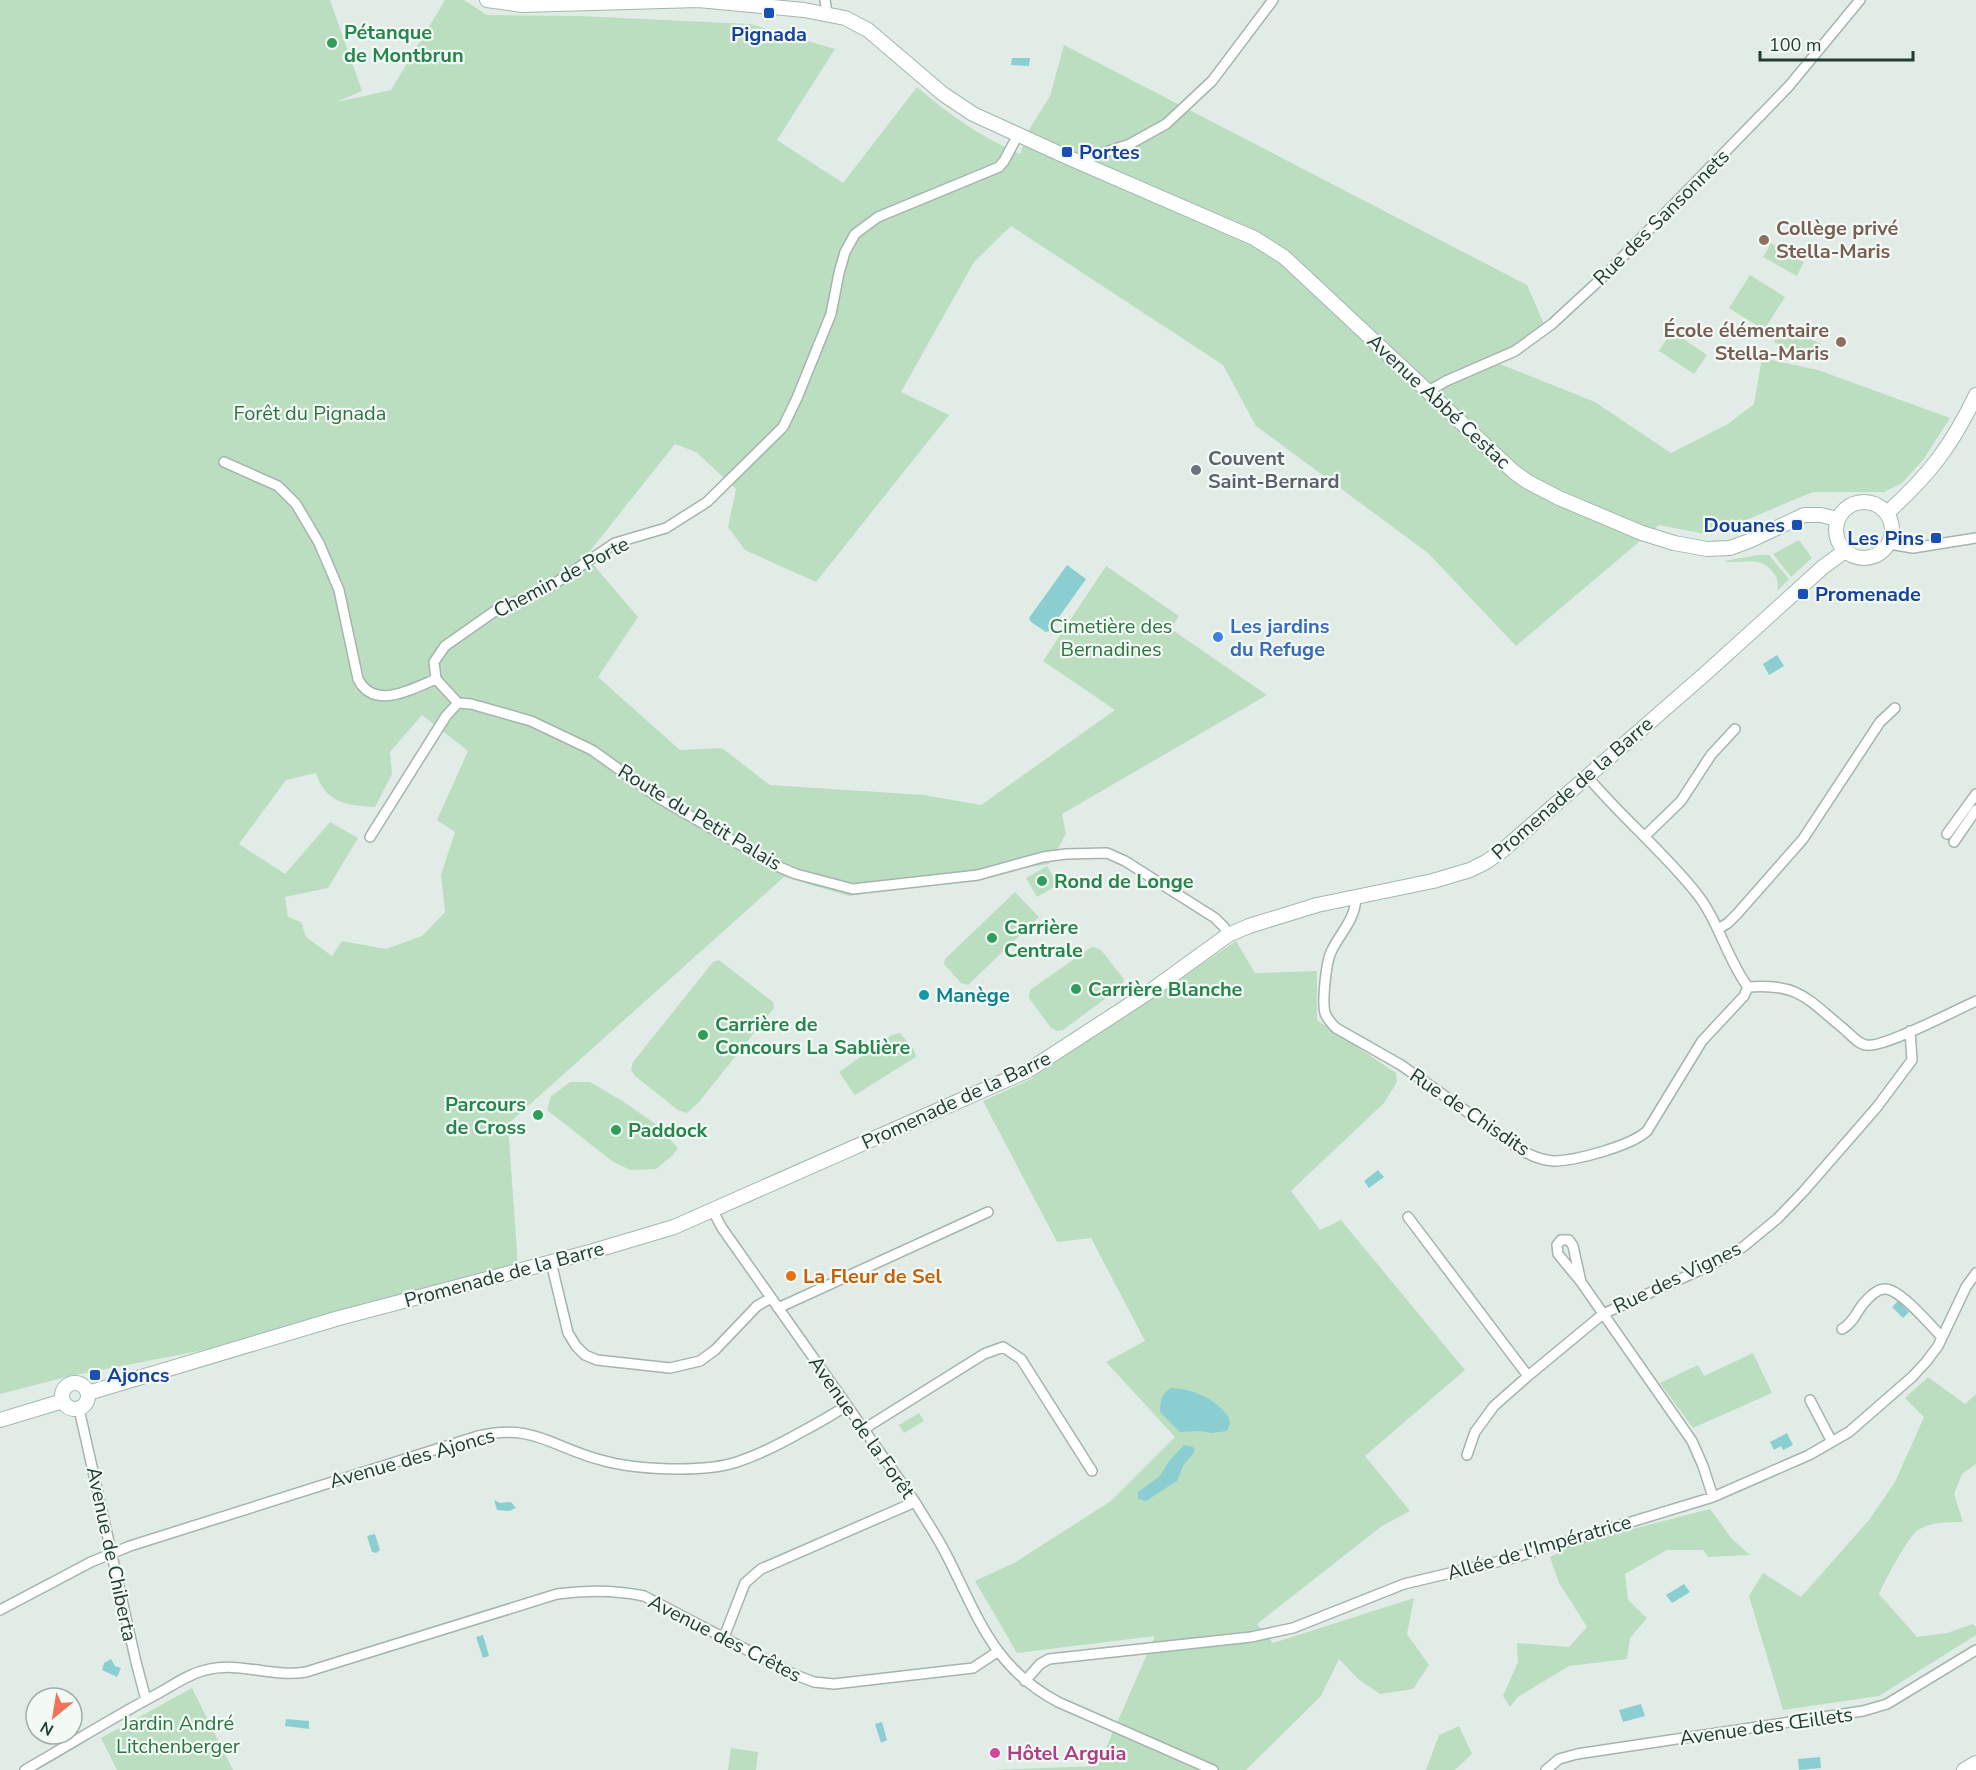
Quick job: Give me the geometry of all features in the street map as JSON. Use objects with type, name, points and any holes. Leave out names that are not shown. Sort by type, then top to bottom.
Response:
[{"type":"main road","name":"Avenue Abbé Cestac","points":[[487,0],[522,5],[698,0],[826,7],[868,30],[972,114],[1254,238],[1284,257],[1527,482],[1642,533],[1674,543],[1707,549],[1730,548],[1804,515],[1821,515],[1837,519]]},
{"type":"main road","points":[[1887,513],[1922,481],[1949,447],[1976,395]]},
{"type":"main road","points":[[1856,502],[1873,503],[1887,513],[1892,528],[1889,544],[1883,550],[1868,558],[1852,556],[1845,551],[1836,536],[1837,519],[1848,506],[1856,502]]},
{"type":"main road","name":"Promenade de la Barre","points":[[88,1393],[339,1318],[674,1227],[1029,1070],[1152,990],[1228,935],[1249,926],[1317,905],[1433,881],[1470,870],[1503,850],[1706,674],[1823,567],[1845,551]]},
{"type":"main road","points":[[70,1384],[82,1385],[88,1393],[87,1402],[79,1409],[71,1409],[63,1401],[63,1391],[70,1384]]},
{"type":"main road","points":[[0,1420],[63,1401]]},
{"type":"main road","points":[[1964,1770],[1976,1763]]},
{"type":"street","points":[[1083,164],[1091,157],[1130,144],[1166,124],[1212,81],[1273,0]]},
{"type":"street","name":"Rue des Sansonnets","points":[[1429,393],[1434,387],[1446,381],[1515,351],[1570,308],[1612,268],[1789,86],[1860,0]]},
{"type":"street","name":"Chemin de Porte","points":[[436,679],[434,662],[445,646],[495,611],[548,588],[615,543],[666,528],[707,502],[783,427],[831,314],[845,252],[855,234],[878,218],[999,167],[1018,135]]},
{"type":"street","points":[[224,462],[278,486],[296,504],[319,543],[339,591],[358,679],[362,688],[376,696],[390,695],[436,679],[458,703],[446,716],[370,837]]},
{"type":"street","points":[[1889,544],[1913,548],[1976,538]]},
{"type":"street","name":"Route du Petit Palais","points":[[458,703],[471,704],[531,721],[592,750],[659,798],[777,866],[796,874],[853,889],[978,875],[1043,857],[1107,853],[1125,861],[1215,918],[1228,935]]},
{"type":"street","points":[[1719,929],[1728,923],[1803,839],[1881,722],[1895,708]]},
{"type":"street","points":[[1645,836],[1681,801],[1711,755],[1735,729]]},
{"type":"street","points":[[1587,776],[1698,895],[1719,929],[1742,980],[1748,987],[1765,986],[1800,993],[1854,1038],[1866,1045],[1876,1044],[1910,1031],[1976,1001]]},
{"type":"street","points":[[1976,794],[1950,838],[1976,810]]},
{"type":"street","name":"Rue de Chisdits","points":[[1356,897],[1352,919],[1328,960],[1324,1011],[1328,1020],[1336,1028],[1401,1065],[1521,1150],[1542,1159],[1566,1160],[1626,1144],[1639,1138],[1647,1131],[1701,1041],[1744,996],[1748,987]]},
{"type":"street","name":"Rue des Vignes","points":[[1467,1455],[1475,1432],[1494,1406],[1603,1314],[1709,1266],[1743,1247],[1778,1218],[1877,1107],[1912,1060],[1910,1031]]},
{"type":"street","name":"Avenue de la Forêt","points":[[712,1211],[915,1502],[938,1539],[985,1635],[997,1652]]},
{"type":"street","points":[[778,1308],[988,1212]]},
{"type":"street","points":[[1408,1217],[1528,1376]]},
{"type":"street","points":[[551,1262],[568,1333],[580,1351],[597,1360],[670,1368],[700,1361],[715,1350],[757,1306],[771,1298]]},
{"type":"street","name":"Allée de l'Impératrice","points":[[1025,1681],[1040,1664],[1049,1659],[1251,1636],[1293,1628],[1404,1584],[1513,1558],[1713,1497],[1809,1455],[1848,1432],[1912,1377],[1926,1362],[1942,1337],[1966,1287],[1976,1273]]},
{"type":"street","points":[[1581,1282],[1692,1441],[1713,1497]]},
{"type":"street","points":[[1842,1329],[1849,1325],[1863,1304],[1873,1295],[1879,1290],[1887,1289],[1900,1294],[1942,1337]]},
{"type":"street","points":[[864,1429],[984,1354],[1003,1347],[1021,1359],[1092,1471]]},
{"type":"street","points":[[1810,1400],[1832,1442]]},
{"type":"street","name":"Avenue des Ajoncs","points":[[0,1610],[91,1562],[130,1546],[395,1461],[497,1432],[516,1431],[537,1435],[601,1460],[661,1468],[694,1468],[735,1463],[770,1449],[847,1405]]},
{"type":"street","name":"Avenue de Chiberta","points":[[79,1409],[146,1700]]},
{"type":"street","points":[[724,1637],[745,1583],[761,1569],[915,1502]]},
{"type":"street","name":"Avenue des Crêtes","points":[[26,1770],[193,1674],[226,1667],[278,1675],[306,1672],[557,1594],[585,1590],[626,1592],[644,1596],[793,1674],[814,1682],[834,1684],[973,1668],[997,1652]]},
{"type":"street","name":"Avenue des Œillets","points":[[1546,1770],[1559,1759],[1577,1754],[1863,1711],[1887,1704],[1976,1650]]},
{"type":"street","points":[[997,1652],[1025,1681],[1058,1702],[1213,1770]]},
{"type":"green space","name":"Forêt du Pignada","points":[[0,0],[330,0],[362,91],[337,102],[391,90],[445,0],[464,0],[487,15],[580,16],[750,24],[835,49],[777,140],[843,183],[917,87],[966,125],[1020,154],[1030,128],[1050,96],[1064,45],[1527,285],[1545,326],[1490,360],[1595,402],[1671,453],[1728,424],[1754,404],[1762,358],[1818,370],[1950,418],[1923,460],[1902,483],[1884,492],[1813,492],[1710,535],[1659,525],[1516,646],[1428,553],[1256,426],[1223,365],[1011,226],[974,262],[901,392],[949,415],[816,582],[745,550],[728,527],[736,489],[696,452],[675,444],[586,556],[638,617],[598,677],[680,750],[722,748],[770,785],[924,795],[981,805],[1115,710],[1043,661],[1106,566],[1179,616],[1171,629],[1267,695],[1062,814],[1066,834],[1049,864],[849,896],[784,877],[508,1124],[518,1267],[303,1331],[70,1376],[0,1394]],"holes":[[[422,715],[468,751],[437,820],[455,832],[441,875],[445,912],[422,936],[386,949],[342,941],[332,956],[306,937],[301,922],[288,917],[285,897],[328,888],[358,838],[330,822],[285,874],[239,844],[286,780],[316,773],[320,783],[332,797],[347,804],[375,807],[392,774],[390,752]]]},
{"type":"green space","points":[[1771,243],[1804,262],[1797,276],[1763,257]]},
{"type":"green space","points":[[1750,275],[1785,297],[1764,330],[1729,308]]},
{"type":"green space","points":[[1782,326],[1821,344],[1813,361],[1774,342]]},
{"type":"green space","points":[[1672,331],[1707,355],[1694,374],[1659,351]]},
{"type":"green space","points":[[1799,540],[1812,558],[1791,577],[1773,554]]},
{"type":"green space","points":[[1769,555],[1789,579],[1777,591],[1776,577],[1765,565],[1753,561],[1723,561]]},
{"type":"green space","name":"Rond de Longe","points":[[1047,866],[1058,885],[1037,897],[1026,878]]},
{"type":"green space","name":"Carrière Centrale","points":[[1015,892],[1039,917],[968,985],[961,983],[944,964],[945,959]]},
{"type":"green space","points":[[1236,941],[1255,973],[1317,971],[1317,1020],[1396,1073],[1397,1082],[1384,1103],[1291,1191],[1320,1230],[1341,1220],[1465,1370],[1365,1456],[1410,1511],[1382,1526],[1257,1624],[1273,1643],[1414,1598],[1407,1634],[1429,1665],[1413,1689],[1380,1694],[1358,1679],[1339,1659],[1321,1696],[1246,1770],[992,1770],[1098,1766],[1155,1636],[1017,1653],[975,1581],[1014,1563],[1111,1501],[1175,1437],[1106,1362],[1145,1341],[1091,1238],[1057,1242],[983,1101],[1031,1079]]},
{"type":"green space","name":"Carrière Blanche","points":[[1094,947],[1101,950],[1124,979],[1121,987],[1063,1030],[1057,1031],[1051,1028],[1029,998],[1030,990]]},
{"type":"green space","name":"Carrière de Concours La Sablière","points":[[719,960],[773,1002],[774,1008],[699,1102],[687,1113],[678,1110],[635,1076],[631,1070],[633,1062],[713,962]]},
{"type":"green space","points":[[900,1033],[914,1050],[916,1057],[855,1095],[839,1072],[892,1035]]},
{"type":"green space","name":"Paddock","points":[[570,1082],[590,1082],[624,1102],[657,1125],[678,1148],[656,1169],[630,1170],[612,1161],[547,1110],[551,1096]]},
{"type":"green space","points":[[1753,1353],[1772,1393],[1693,1428],[1660,1383],[1698,1365],[1704,1376]]},
{"type":"green space","points":[[1928,1377],[1965,1404],[1976,1394],[1976,1464],[1962,1474],[1954,1494],[1963,1522],[1934,1524],[1918,1530],[1903,1549],[1879,1594],[1917,1637],[1947,1633],[1973,1624],[1976,1627],[1976,1635],[1879,1696],[1783,1710],[1749,1596],[1763,1573],[1801,1597],[1869,1520],[1895,1482],[1924,1417],[1905,1398]]},
{"type":"green space","points":[[919,1413],[924,1421],[904,1433],[899,1425]]},
{"type":"green space","points":[[1710,1509],[1732,1539],[1750,1555],[1708,1557],[1703,1550],[1667,1550],[1625,1574],[1628,1600],[1647,1618],[1630,1638],[1627,1659],[1569,1666],[1518,1697],[1510,1707],[1503,1696],[1518,1662],[1517,1643],[1569,1647],[1587,1627],[1559,1583],[1550,1557],[1574,1544]]},
{"type":"green space","name":"Jardin André Litchenberger","points":[[192,1688],[233,1770],[117,1770],[101,1738]]},
{"type":"green space","points":[[1459,1726],[1472,1754],[1455,1770],[1426,1770],[1439,1735]]},
{"type":"green space","points":[[731,1748],[758,1752],[756,1770],[728,1770]]},
{"type":"water","points":[[1012,58],[1030,58],[1029,66],[1011,65]]},
{"type":"water","points":[[1067,565],[1086,579],[1046,632],[1031,622],[1029,618]]},
{"type":"water","points":[[1777,655],[1784,666],[1769,675],[1763,664]]},
{"type":"water","points":[[1378,1170],[1384,1177],[1369,1188],[1364,1181]]},
{"type":"water","points":[[1898,1301],[1909,1312],[1903,1318],[1892,1307]]},
{"type":"water","points":[[1171,1388],[1187,1390],[1204,1396],[1218,1406],[1229,1418],[1230,1424],[1227,1431],[1180,1432],[1160,1412],[1162,1398]]},
{"type":"water","points":[[1787,1433],[1793,1445],[1783,1450],[1781,1446],[1774,1450],[1770,1442]]},
{"type":"water","points":[[1184,1445],[1193,1447],[1195,1451],[1183,1466],[1177,1481],[1146,1501],[1138,1499],[1138,1492],[1160,1476],[1169,1461]]},
{"type":"water","points":[[494,1500],[500,1503],[511,1502],[516,1508],[509,1511],[497,1510]]},
{"type":"water","points":[[375,1534],[380,1550],[376,1553],[372,1552],[367,1536]]},
{"type":"water","points":[[1684,1584],[1690,1592],[1672,1603],[1666,1595]]},
{"type":"water","points":[[483,1635],[489,1656],[483,1658],[476,1637]]},
{"type":"water","points":[[111,1659],[115,1666],[121,1668],[117,1677],[102,1670],[104,1663]]},
{"type":"water","points":[[1641,1704],[1645,1716],[1623,1722],[1619,1710]]},
{"type":"water","points":[[286,1719],[309,1721],[309,1729],[285,1726]]},
{"type":"water","points":[[882,1722],[887,1740],[881,1743],[875,1724]]},
{"type":"water","points":[[1820,1757],[1821,1768],[1799,1770],[1798,1759]]},
{"type":"place","name":"Pignada","points":[[769,13]]},
{"type":"place","name":"Pétanque de Montbrun","points":[[332,43]]},
{"type":"place","name":"Portes","points":[[1067,152]]},
{"type":"place","name":"Collège privé Stella-Maris","points":[[1764,240]]},
{"type":"place","name":"École élémentaire Stella-Maris","points":[[1841,342]]},
{"type":"place","name":"Couvent Saint-Bernard","points":[[1196,470]]},
{"type":"place","name":"Douanes","points":[[1797,525]]},
{"type":"place","name":"Les Pins","points":[[1936,538]]},
{"type":"place","name":"Promenade","points":[[1803,594]]},
{"type":"place","name":"Les jardins du Refuge","points":[[1218,637]]},
{"type":"place","name":"Rond de Longe","points":[[1042,881]]},
{"type":"place","name":"Carrière Centrale","points":[[992,938]]},
{"type":"place","name":"Carrière Blanche","points":[[1076,989]]},
{"type":"place","name":"Manège","points":[[924,995]]},
{"type":"place","name":"Carrière de Concours La Sablière","points":[[703,1035]]},
{"type":"place","name":"Parcours de Cross","points":[[538,1115]]},
{"type":"place","name":"Paddock","points":[[616,1130]]},
{"type":"place","name":"La Fleur de Sel","points":[[791,1276]]},
{"type":"place","name":"Ajoncs","points":[[95,1375]]},
{"type":"place","name":"Hôtel Arguia","points":[[995,1753]]},
{"type":"park label","name":"Cimetière des Bernadines","points":[[1111,638]]}]
